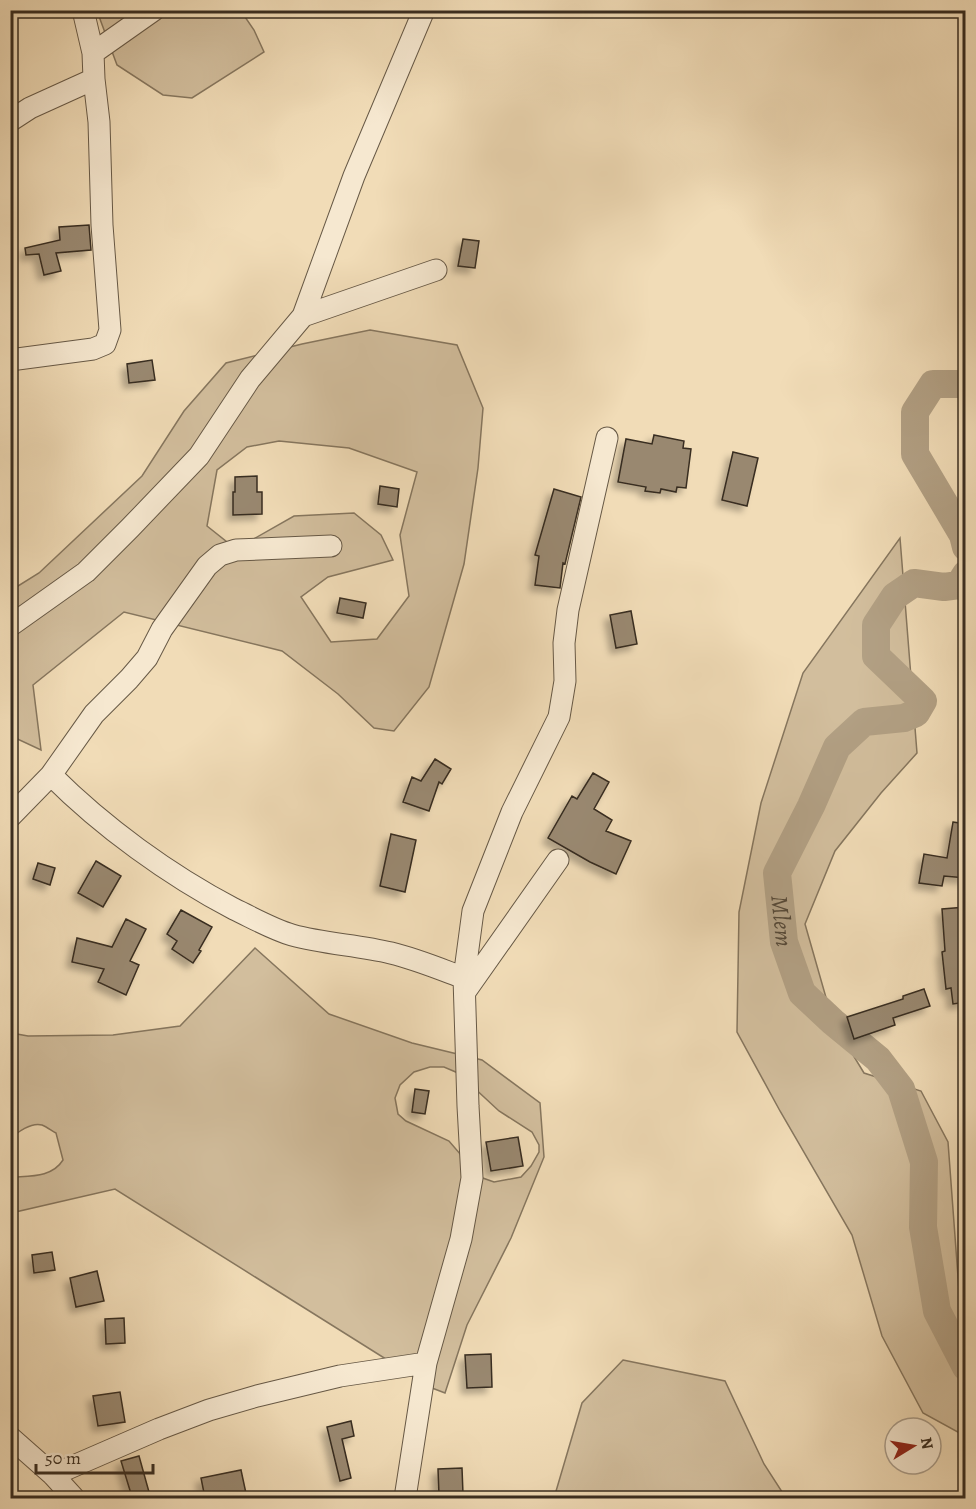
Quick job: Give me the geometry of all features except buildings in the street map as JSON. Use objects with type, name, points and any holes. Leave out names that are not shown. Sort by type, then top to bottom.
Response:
[{"type":"street","points":[[10,360],[93,349],[105,344],[110,330],[102,225],[99,122],[93,54],[83,10]]},
{"type":"street","points":[[93,54],[154,10]]},
{"type":"street","points":[[10,626],[86,572],[199,456],[250,379],[303,316],[354,176],[424,10]]},
{"type":"street","points":[[10,120],[30,108],[94,79]]},
{"type":"street","points":[[303,316],[436,270]]},
{"type":"street","points":[[405,1498],[426,1363],[461,1239],[472,1178],[465,985],[473,911],[512,812],[559,717],[565,681],[564,643],[568,610],[608,438]]},
{"type":"street","points":[[10,817],[51,775],[94,714],[147,658],[162,629],[207,566],[220,555],[236,550],[331,546]]},
{"type":"street","points":[[51,775],[126,840],[181,879],[216,900],[258,921],[292,934],[390,953],[436,967],[465,985]]},
{"type":"street","points":[[465,985],[558,860]]},
{"type":"street","points":[[53,1475],[159,1429],[218,1407],[340,1376],[426,1363]]},
{"type":"street","points":[[10,1437],[53,1475],[74,1498]]},
{"type":"shaded area","points":[[97,11],[241,11],[254,30],[264,52],[192,98],[163,95],[117,65]]},
{"type":"shaded area","points":[[370,330],[457,345],[483,408],[478,468],[464,564],[429,687],[394,731],[374,728],[338,694],[282,651],[124,612],[33,685],[41,750],[11,736],[10,591],[39,573],[142,476],[184,411],[226,363]],"holes":[[[279,441],[349,448],[417,472],[400,535],[409,596],[377,639],[331,642],[301,597],[328,577],[393,560],[381,535],[354,513],[294,516],[236,549],[207,526],[217,470],[247,447]]]},
{"type":"shaded area","points":[[900,538],[917,753],[881,793],[835,851],[805,924],[833,1022],[864,1073],[921,1091],[948,1142],[965,1371],[965,1436],[943,1424],[943,1416],[928,1416],[923,1413],[882,1336],[852,1235],[737,1032],[739,912],[761,803],[803,673]]},
{"type":"shaded area","points":[[255,948],[329,1014],[412,1043],[482,1060],[540,1103],[544,1157],[511,1238],[467,1325],[445,1393],[432,1388],[115,1189],[11,1213],[10,1167],[17,1177],[36,1175],[49,1172],[63,1160],[56,1133],[42,1125],[25,1128],[11,1140],[11,1033],[28,1036],[113,1035],[180,1026]],"holes":[[[430,1067],[444,1067],[458,1073],[499,1111],[532,1132],[539,1145],[539,1152],[521,1177],[494,1182],[480,1177],[449,1141],[406,1121],[398,1114],[395,1098],[400,1085],[414,1072]]]},
{"type":"shaded area","points":[[623,1360],[725,1381],[764,1464],[786,1498],[554,1498],[582,1403]]},
{"type":"waterway","name":"Mlem","points":[[966,384],[933,384],[915,412],[915,454],[963,535],[966,547]]},
{"type":"waterway","name":"Mlem","points":[[966,574],[959,585],[944,587],[914,583],[895,596],[876,625],[876,656],[923,701],[916,713],[904,718],[864,722],[837,747],[811,806],[777,873],[784,942],[802,993],[878,1059],[901,1089],[924,1162],[923,1227],[937,1311],[966,1367]]}]
